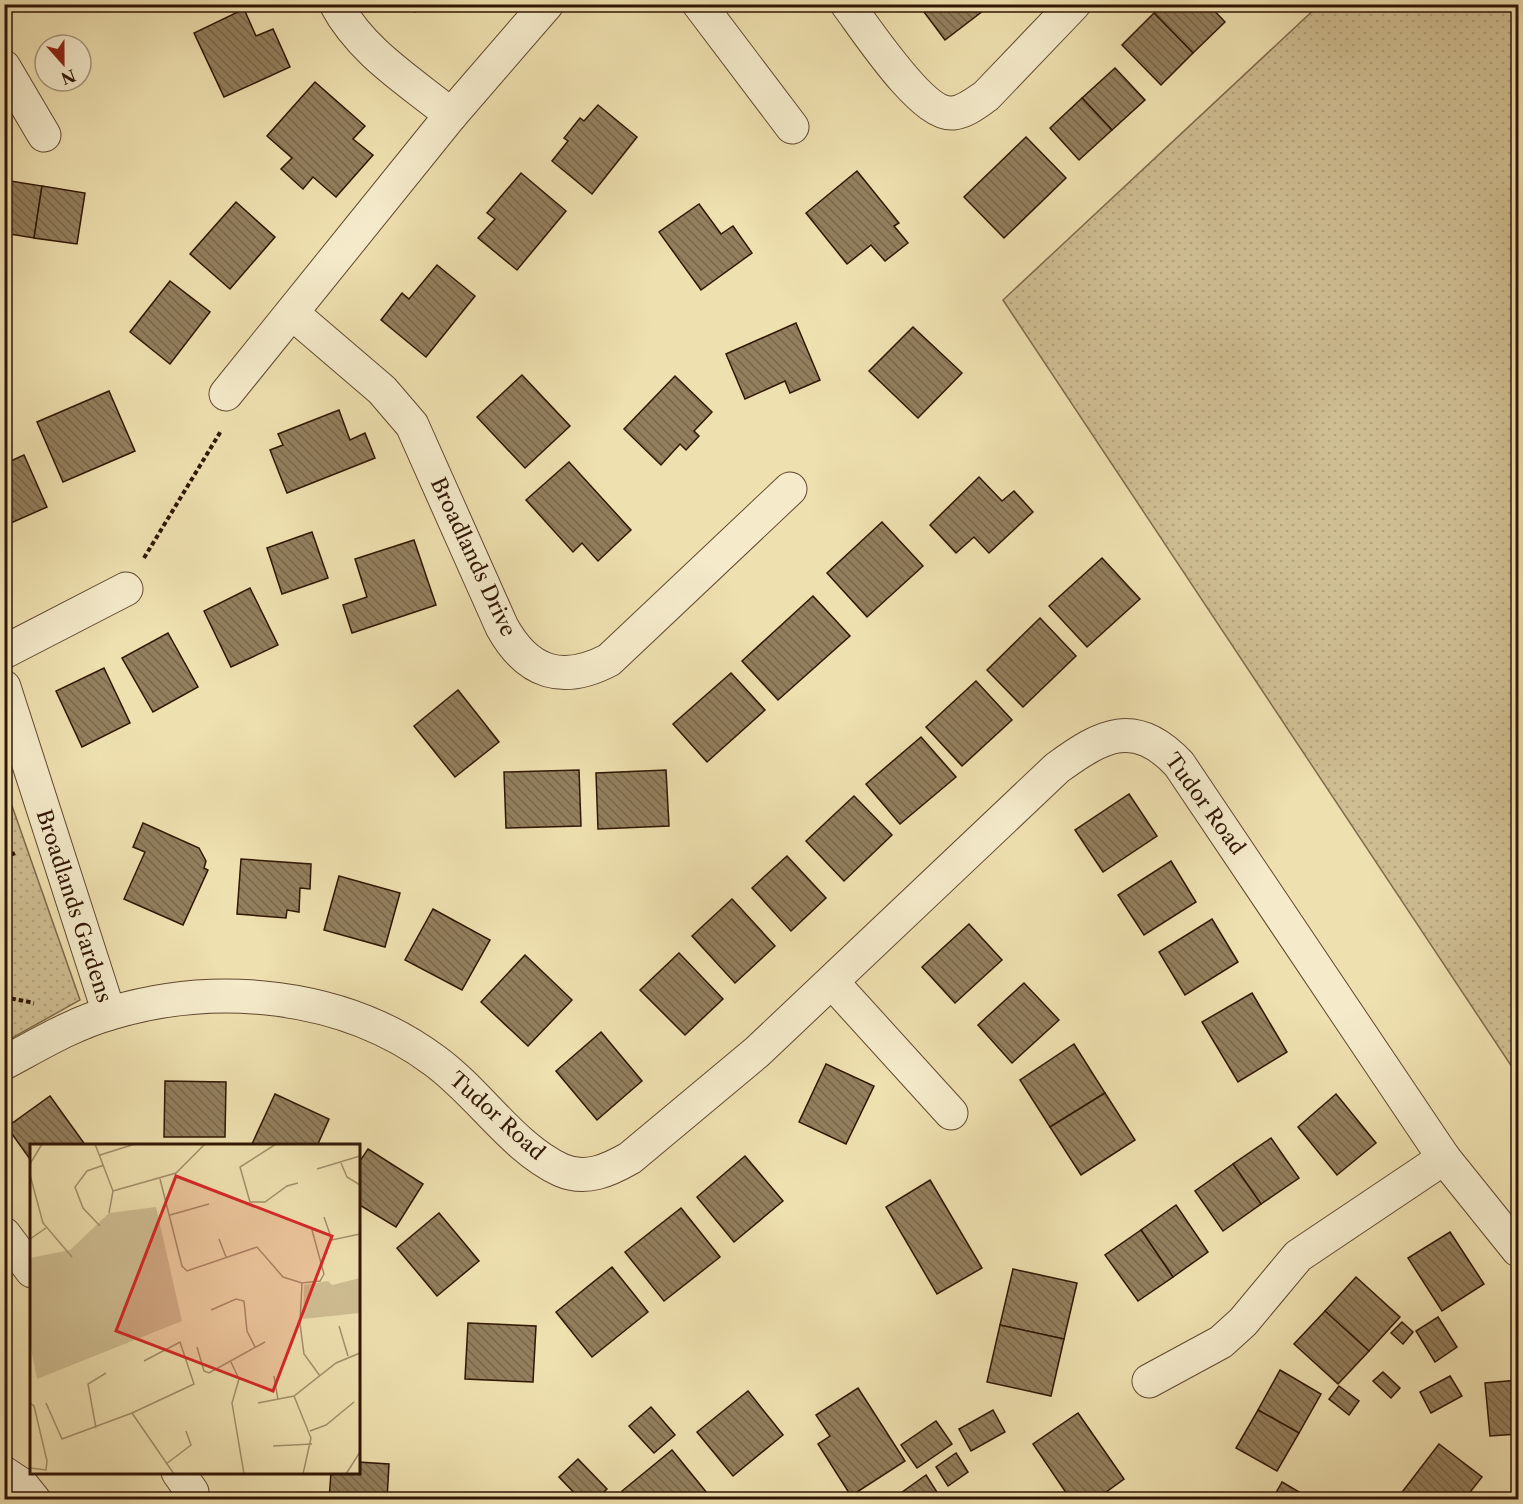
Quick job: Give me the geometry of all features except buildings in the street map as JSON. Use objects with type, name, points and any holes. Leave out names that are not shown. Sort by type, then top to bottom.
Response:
[{"type":"street","points":[[336,4],[358,36],[377,56],[451,115]]},
{"type":"street","points":[[226,394],[451,115],[547,4]]},
{"type":"street","points":[[699,4],[792,127]]},
{"type":"street","points":[[847,4],[921,98],[940,111],[953,113],[970,108],[986,96],[1074,4]]},
{"type":"street","points":[[4,67],[44,135]]},
{"type":"street","name":"Broadlands Drive","points":[[292,314],[382,390],[412,425],[502,627],[520,652],[542,669],[568,675],[594,668],[609,660],[790,489]]},
{"type":"street","points":[[4,652],[126,590]]},
{"type":"street","name":"Broadlands Gardens","points":[[4,687],[109,1013],[50,1038],[4,1063]]},
{"type":"street","name":"Tudor Road","points":[[109,1013],[161,1001],[218,995],[285,1000],[347,1016],[404,1040],[435,1060],[467,1087],[541,1160],[564,1172],[589,1175],[608,1171],[630,1158],[757,1052],[1057,768],[1081,750],[1100,741],[1120,735],[1148,739],[1162,745],[1179,764],[1444,1158],[1518,1250]]},
{"type":"street","points":[[832,982],[951,1113]]},
{"type":"street","points":[[1149,1382],[1221,1342],[1243,1322],[1280,1274],[1298,1256],[1444,1158]]},
{"type":"street","points":[[4,1234],[30,1268]]},
{"type":"street","points":[[4,1473],[22,1485],[34,1500]]},
{"type":"path","points":[[126,590],[189,480],[228,421],[240,409],[226,394]]},
{"type":"shaded area","points":[[1319,5],[1518,5],[1518,1076],[1003,300]]},
{"type":"shaded area","points":[[4,783],[80,1000],[5,1042],[4,1042]]}]
